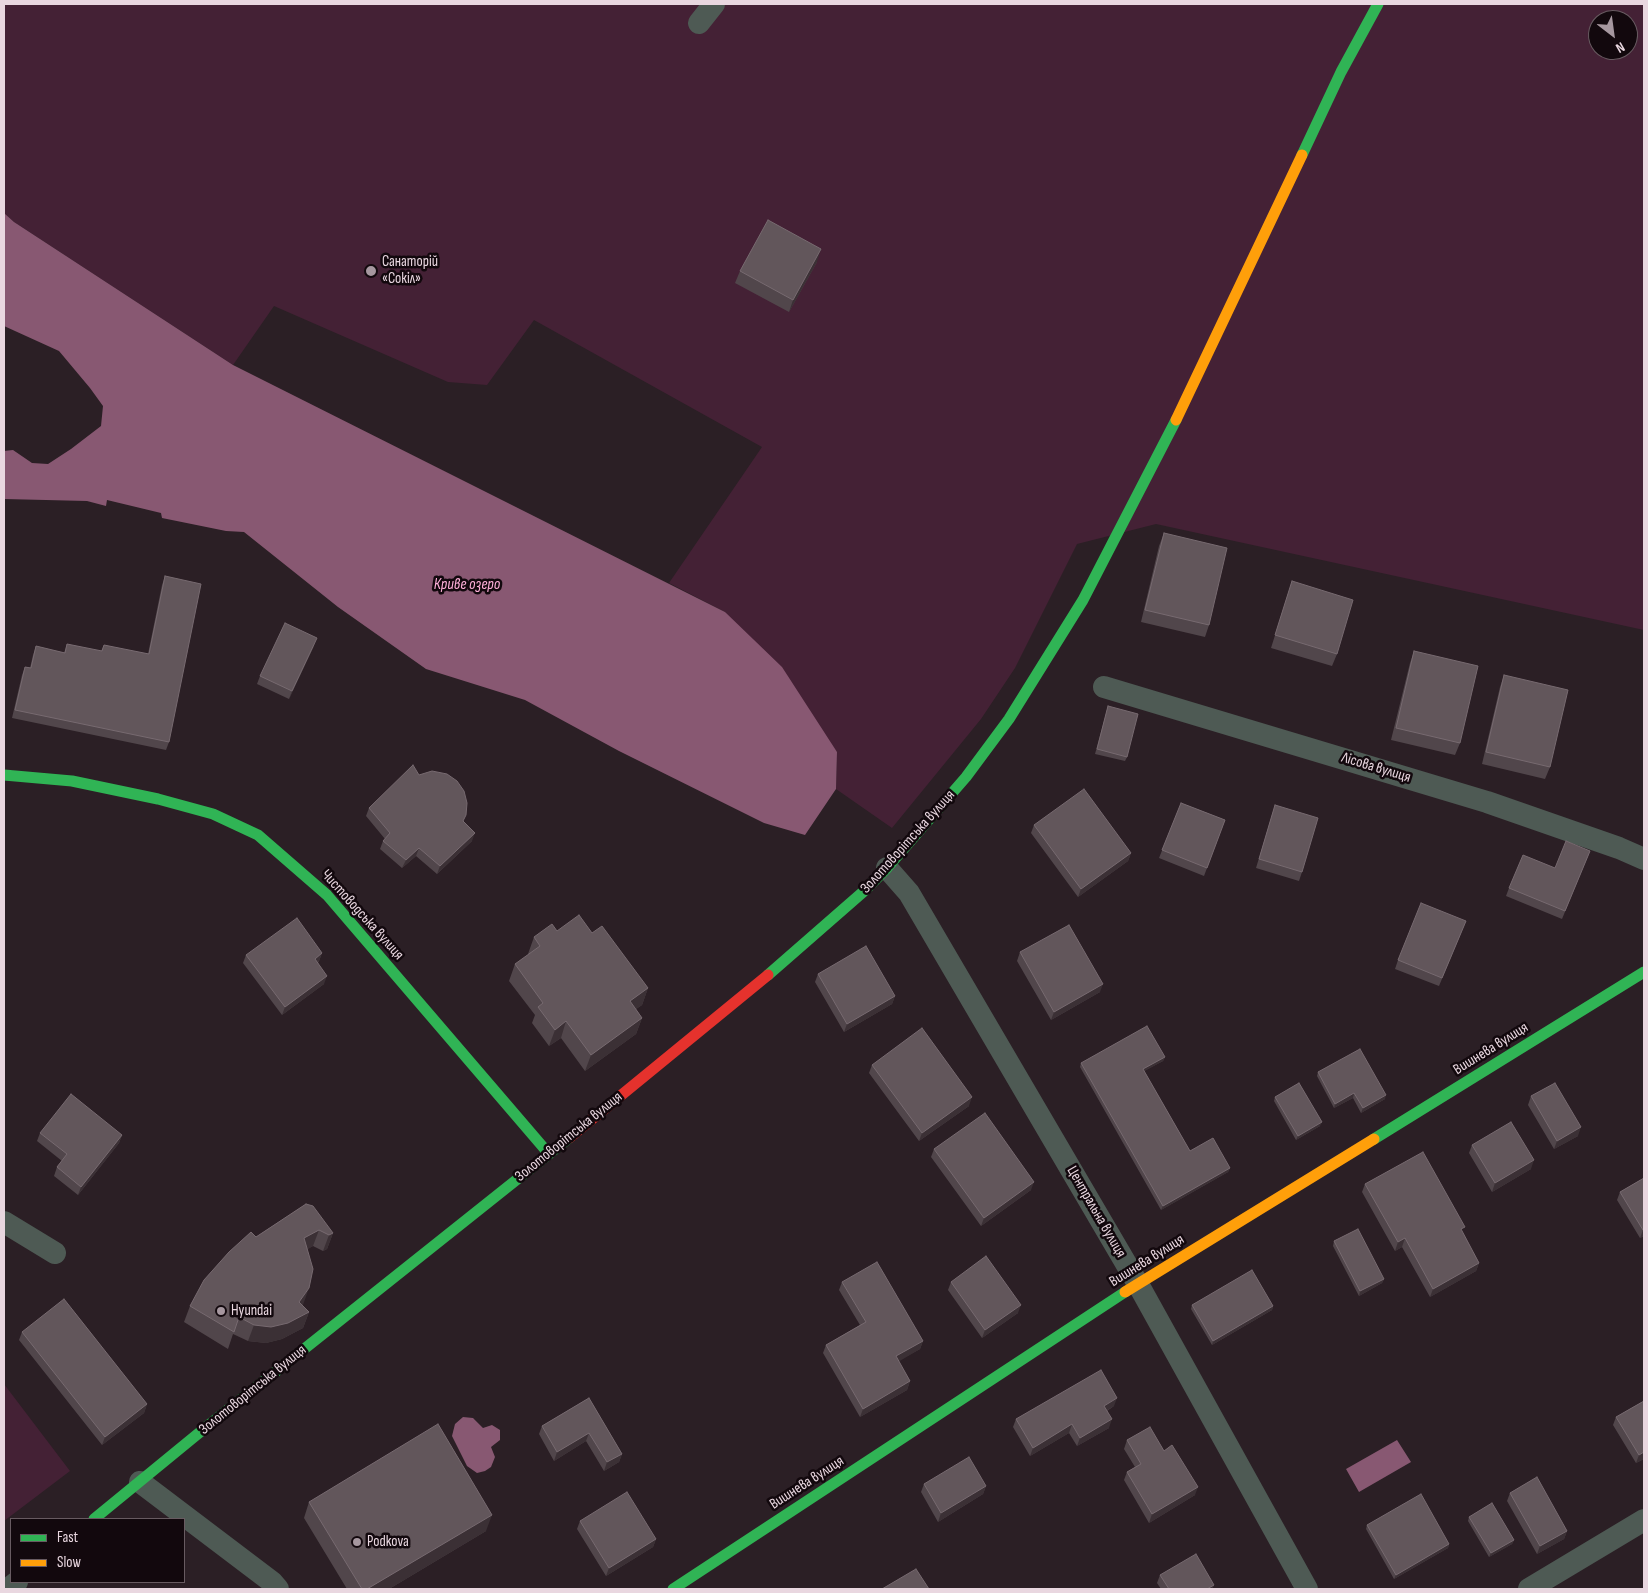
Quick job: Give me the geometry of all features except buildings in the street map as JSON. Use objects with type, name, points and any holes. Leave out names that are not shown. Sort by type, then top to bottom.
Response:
[{"type":"street","points":[[698,23],[714,4]]},
{"type":"street","name":"Золотоворітська вулиця","points":[[95,1518],[549,1154],[783,963],[839,914],[887,868],[966,777],[1009,719],[1083,600],[1189,396],[1341,72],[1378,4]]},
{"type":"street","name":"Лісова вулиця","points":[[1104,687],[1487,802],[1619,848],[1644,859]]},
{"type":"street","name":"Чистоводська вулиця","points":[[4,775],[72,781],[158,799],[213,814],[258,835],[326,895],[549,1154]]},
{"type":"street","name":"Центральна вулиця","points":[[887,868],[908,893],[1138,1284],[1307,1589]]},
{"type":"street","name":"Вишнева вулиця","points":[[673,1589],[1138,1284],[1644,972]]},
{"type":"street","points":[[4,1222],[55,1253]]},
{"type":"street","points":[[140,1482],[272,1582],[278,1589]]},
{"type":"street","points":[[1529,1589],[1644,1520]]},
{"type":"shaded area","points":[[4,4],[1644,4],[1644,630],[1156,524],[1077,544],[1015,668],[981,719],[892,828],[836,789],[837,752],[725,612],[669,583],[762,447],[534,320],[487,385],[448,382],[274,306],[233,365],[14,222],[4,213]]},
{"type":"shaded area","points":[[4,1384],[70,1471],[4,1521]]},
{"type":"water","name":"Криве озеро","points":[[4,213],[14,222],[233,365],[725,612],[782,667],[837,752],[836,789],[805,835],[764,823],[619,751],[525,700],[426,669],[338,607],[244,532],[226,531],[162,518],[161,513],[107,500],[106,506],[87,501],[4,499],[4,451],[13,450],[32,463],[48,464],[101,426],[103,406],[59,351],[4,326]]},
{"type":"water","points":[[463,1417],[473,1418],[483,1428],[492,1425],[500,1430],[500,1440],[491,1447],[495,1457],[491,1467],[485,1471],[477,1473],[467,1466],[452,1436],[455,1424]]},
{"type":"water","points":[[1397,1440],[1411,1462],[1359,1492],[1346,1469]]},
{"type":"traffic: fast","points":[[1302,155],[1341,72],[1378,4]]},
{"type":"traffic: fast","points":[[768,975],[863,892],[887,868],[966,777],[1009,719],[1083,600],[1176,420]]},
{"type":"traffic: fast","points":[[4,775],[72,781],[158,799],[213,814],[258,835],[327,895],[549,1154]]},
{"type":"traffic: fast","points":[[1374,1139],[1644,972]]},
{"type":"traffic: fast","points":[[95,1518],[205,1428],[569,1138]]},
{"type":"traffic: fast","points":[[673,1589],[1125,1292]]},
{"type":"traffic: slow","points":[[1176,420],[1302,155]]},
{"type":"traffic: slow","points":[[1125,1292],[1374,1139]]},
{"type":"traffic: jam","points":[[569,1138],[768,975]]},
{"type":"place","name":"Санаторій «Сокіл»","points":[[371,271]]},
{"type":"place","name":"Hyundai","points":[[221,1311]]},
{"type":"place","name":"Podkova","points":[[357,1542]]}]
